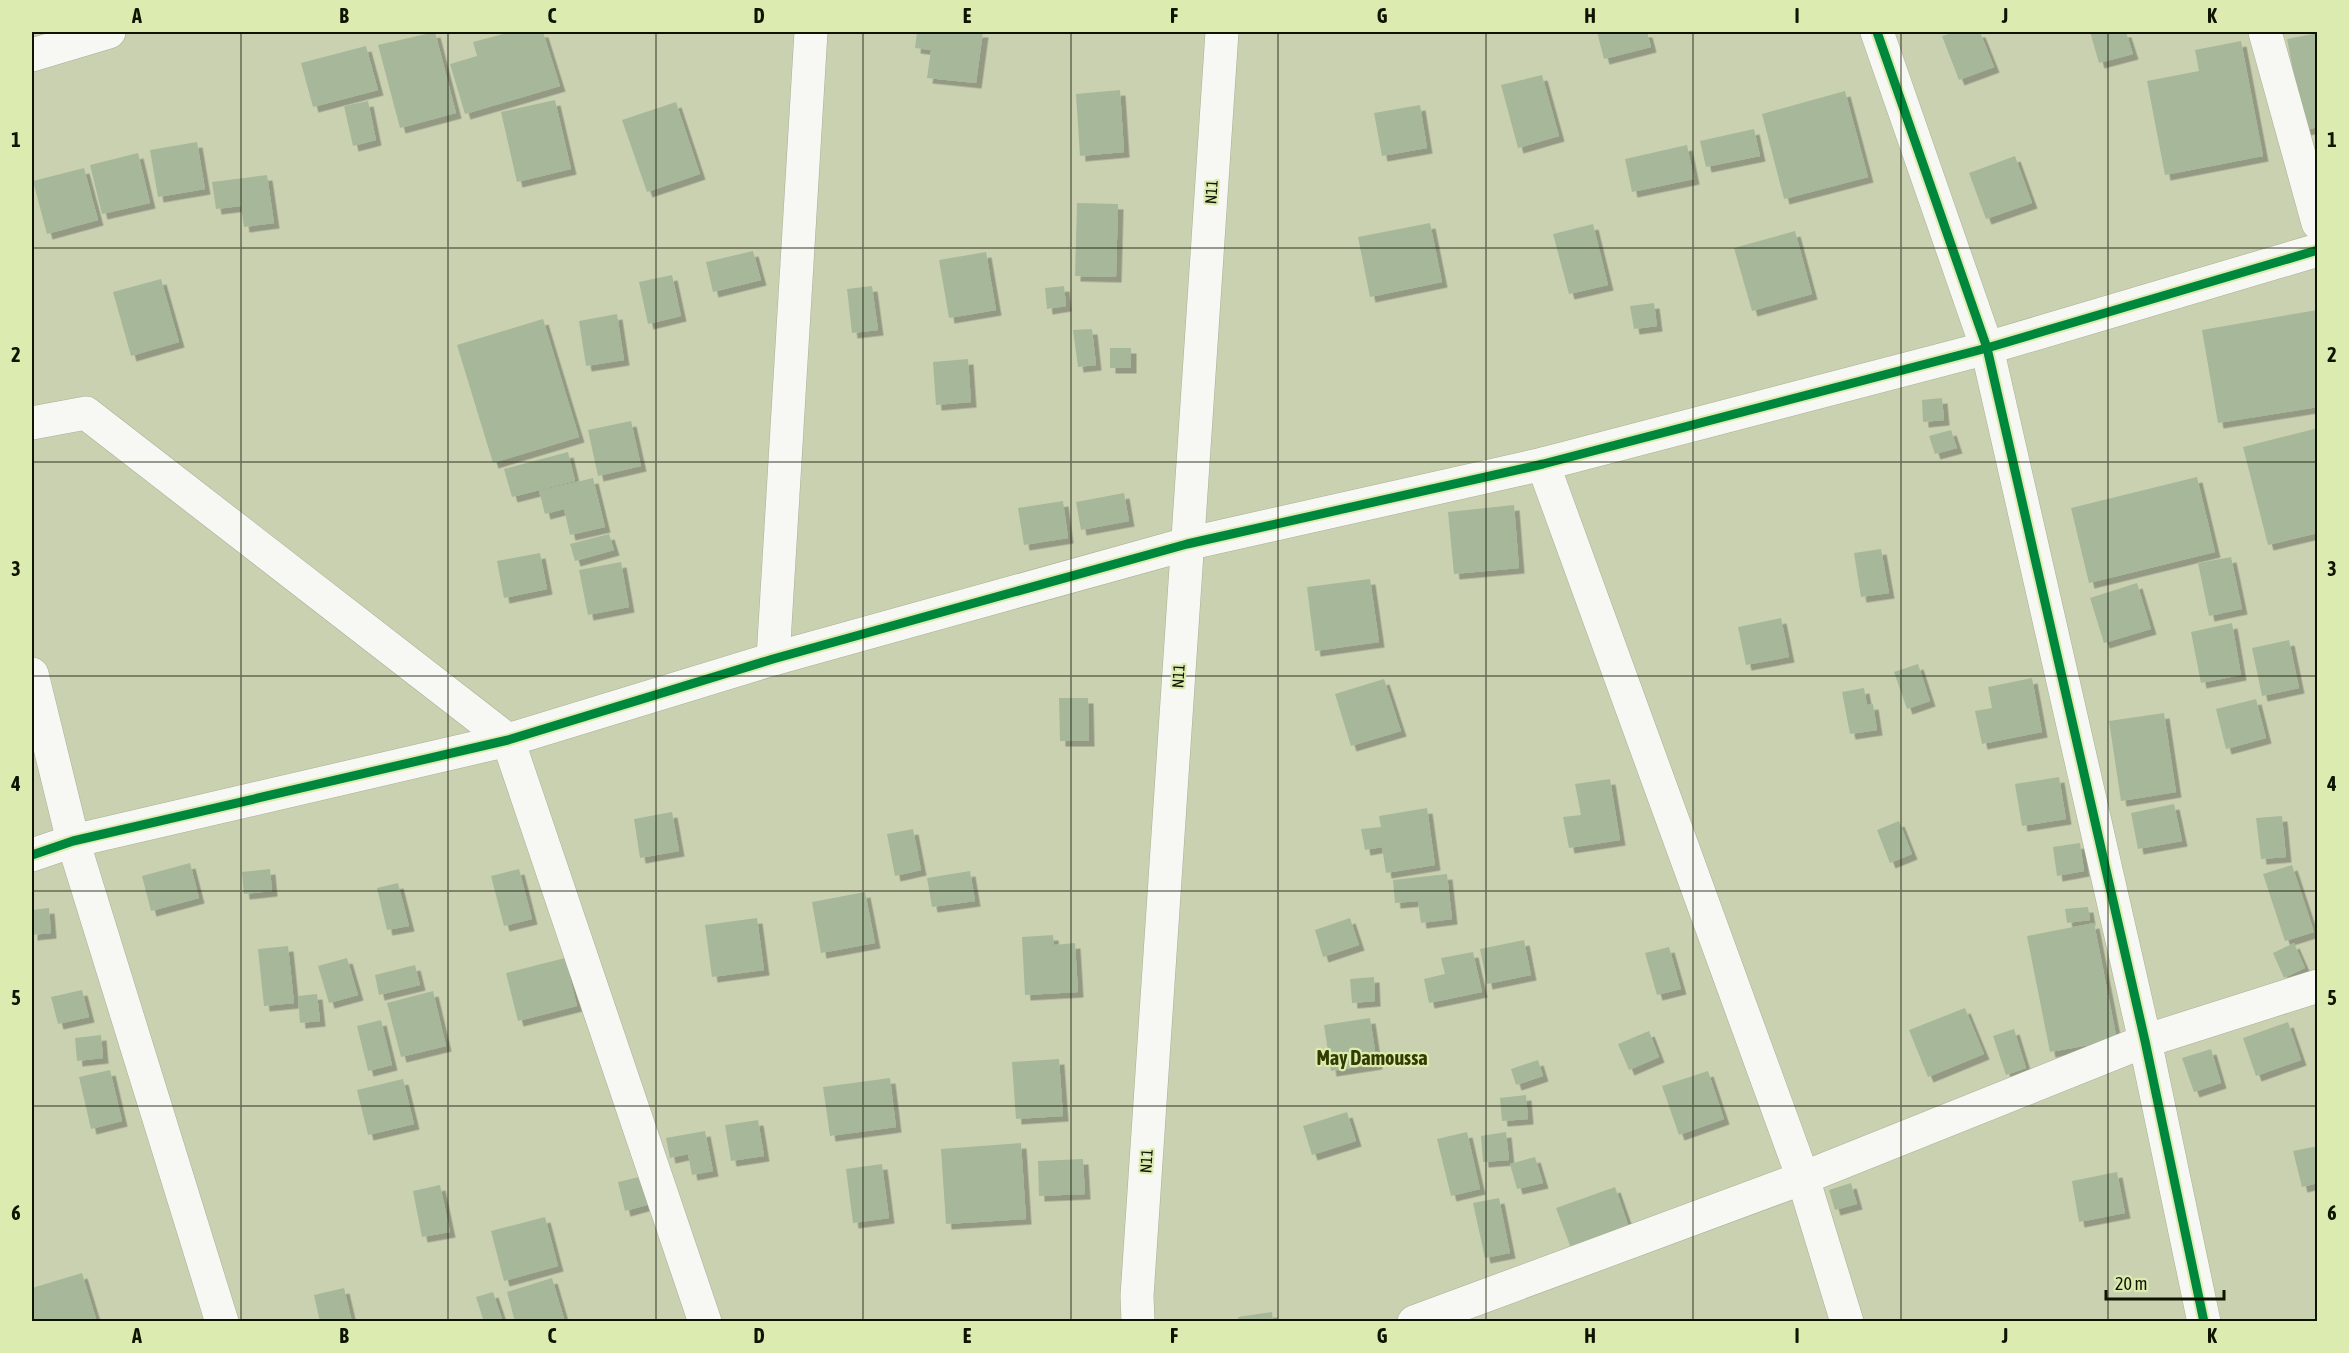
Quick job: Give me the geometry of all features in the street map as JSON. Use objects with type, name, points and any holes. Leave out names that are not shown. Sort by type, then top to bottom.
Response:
[{"type":"street","points":[[32,55],[109,32]]},
{"type":"street","points":[[773,659],[811,32]]},
{"type":"street","name":"N11","points":[[1138,1322],[1138,1284],[1222,32]]},
{"type":"street","points":[[1877,32],[1987,348],[2145,1041],[2204,1322]]},
{"type":"street","points":[[2265,32],[2318,223]]},
{"type":"street","points":[[32,855],[73,841],[508,740],[773,659],[1187,544],[1543,464],[1987,348],[2318,250]]},
{"type":"street","points":[[32,423],[86,413],[508,740],[705,1322]]},
{"type":"street","points":[[1543,464],[1803,1179],[1846,1322]]},
{"type":"street","points":[[32,674],[73,841],[222,1322]]},
{"type":"street","points":[[1414,1322],[1803,1179],[2145,1041],[2318,986]]},
{"type":"building","points":[[435,32],[456,113],[400,128],[378,45]]},
{"type":"building","points":[[511,32],[543,32],[560,86],[465,114],[450,64],[477,56],[473,42]]},
{"type":"building","points":[[917,32],[983,32],[976,83],[927,78],[931,50],[915,48]]},
{"type":"building","points":[[1597,32],[1647,32],[1651,47],[1604,59]]},
{"type":"building","points":[[1956,32],[1980,32],[1994,67],[1959,80],[1942,36]]},
{"type":"building","points":[[2090,32],[2126,32],[2133,54],[2099,63]]},
{"type":"building","points":[[2318,33],[2318,127],[2305,130],[2287,39]]},
{"type":"building","points":[[2241,41],[2263,156],[2165,175],[2147,81],[2199,71],[2195,50]]},
{"type":"building","points":[[366,46],[378,90],[313,107],[301,63]]},
{"type":"building","points":[[1542,75],[1559,136],[1518,148],[1501,85]]},
{"type":"building","points":[[1120,90],[1124,152],[1080,156],[1076,94]]},
{"type":"building","points":[[1845,91],[1868,177],[1784,199],[1762,114]]},
{"type":"building","points":[[555,100],[571,169],[517,182],[501,112]]},
{"type":"building","points":[[368,101],[376,140],[353,146],[344,106]]},
{"type":"building","points":[[676,102],[700,174],[647,192],[622,120]]},
{"type":"building","points":[[1420,105],[1427,148],[1382,156],[1374,113]]},
{"type":"building","points":[[1754,129],[1760,156],[1706,167],[1700,141]]},
{"type":"building","points":[[197,142],[205,189],[158,197],[150,150]]},
{"type":"building","points":[[1687,145],[1694,179],[1632,192],[1625,159]]},
{"type":"building","points":[[138,153],[150,203],[102,214],[90,165]]},
{"type":"building","points":[[2015,156],[2032,203],[1986,219],[1969,173]]},
{"type":"building","points":[[84,168],[98,220],[47,234],[33,181]]},
{"type":"building","points":[[267,175],[274,223],[244,227],[241,206],[216,209],[212,182]]},
{"type":"building","points":[[1077,203],[1118,204],[1116,277],[1075,276]]},
{"type":"building","points":[[1430,223],[1442,282],[1370,297],[1358,237]]},
{"type":"building","points":[[1593,224],[1608,285],[1569,294],[1553,234]]},
{"type":"building","points":[[1795,231],[1812,294],[1752,311],[1734,248]]},
{"type":"building","points":[[753,251],[761,280],[713,292],[706,262]]},
{"type":"building","points":[[986,252],[996,310],[949,318],[939,260]]},
{"type":"building","points":[[672,275],[681,316],[648,324],[639,282]]},
{"type":"building","points":[[161,279],[179,342],[131,356],[113,292]]},
{"type":"building","points":[[872,286],[878,330],[852,333],[847,289]]},
{"type":"building","points":[[1064,286],[1066,306],[1047,309],[1045,288]]},
{"type":"building","points":[[1654,303],[1657,326],[1634,329],[1630,306]]},
{"type":"building","points":[[2317,310],[2318,407],[2218,423],[2202,330]]},
{"type":"building","points":[[617,314],[624,360],[586,366],[579,321]]},
{"type":"building","points":[[543,319],[579,437],[493,463],[457,345]]},
{"type":"building","points":[[1092,329],[1096,365],[1078,367],[1073,330]]},
{"type":"building","points":[[1110,348],[1131,348],[1131,368],[1110,368]]},
{"type":"building","points":[[968,359],[971,402],[936,405],[933,362]]},
{"type":"building","points":[[1942,398],[1944,420],[1923,422],[1922,400]]},
{"type":"building","points":[[631,421],[641,466],[598,476],[588,430]]},
{"type":"building","points":[[2318,428],[2318,533],[2268,545],[2243,447]]},
{"type":"building","points":[[1951,430],[1957,448],[1935,454],[1929,436]]},
{"type":"building","points":[[568,452],[575,481],[512,497],[504,469]]},
{"type":"building","points":[[2197,477],[2215,552],[2089,583],[2071,508]]},
{"type":"building","points":[[593,478],[605,527],[570,535],[564,509],[545,514],[539,491]]},
{"type":"building","points":[[1124,493],[1129,521],[1081,530],[1076,502]]},
{"type":"building","points":[[1063,501],[1068,538],[1024,545],[1018,508]]},
{"type":"building","points":[[1514,505],[1519,568],[1454,574],[1448,512]]},
{"type":"building","points":[[609,534],[614,550],[575,561],[570,544]]},
{"type":"building","points":[[1881,549],[1889,593],[1861,597],[1854,553]]},
{"type":"building","points":[[540,553],[547,589],[504,598],[497,561]]},
{"type":"building","points":[[2231,557],[2242,609],[2209,616],[2198,563]]},
{"type":"building","points":[[621,562],[629,607],[588,615],[579,570]]},
{"type":"building","points":[[1370,579],[1379,642],[1315,651],[1307,587]]},
{"type":"building","points":[[2137,583],[2151,629],[2104,643],[2090,598]]},
{"type":"building","points":[[1781,618],[1789,657],[1746,665],[1738,627]]},
{"type":"building","points":[[2232,623],[2241,675],[2201,683],[2191,632]]},
{"type":"building","points":[[2289,640],[2299,688],[2262,696],[2252,648]]},
{"type":"building","points":[[1918,664],[1930,701],[1907,709],[1894,672]]},
{"type":"building","points":[[2032,678],[2042,732],[1982,744],[1975,711],[1992,708],[1988,687]]},
{"type":"building","points":[[1384,679],[1401,731],[1351,746],[1335,694]]},
{"type":"building","points":[[1864,688],[1867,705],[1873,704],[1877,730],[1850,734],[1842,692]]},
{"type":"building","points":[[1059,698],[1088,698],[1089,741],[1060,741]]},
{"type":"building","points":[[2256,699],[2266,738],[2226,749],[2216,709]]},
{"type":"building","points":[[2164,713],[2176,792],[2121,801],[2109,721]]},
{"type":"building","points":[[2059,777],[2066,819],[2022,826],[2015,784]]},
{"type":"building","points":[[1610,779],[1620,840],[1569,848],[1563,817],[1581,815],[1575,784]]},
{"type":"building","points":[[2174,804],[2182,841],[2138,849],[2131,813]]},
{"type":"building","points":[[1427,808],[1435,865],[1386,873],[1382,847],[1365,850],[1361,829],[1381,827],[1379,816]]},
{"type":"building","points":[[672,812],[679,851],[640,858],[634,819]]},
{"type":"building","points":[[2282,816],[2286,857],[2261,859],[2256,818]]},
{"type":"building","points":[[1899,821],[1912,854],[1890,863],[1877,830]]},
{"type":"building","points":[[913,829],[921,870],[895,876],[887,834]]},
{"type":"building","points":[[2080,843],[2084,871],[2057,876],[2053,847]]},
{"type":"building","points":[[190,863],[199,898],[151,911],[142,876]]},
{"type":"building","points":[[2292,865],[2314,932],[2285,941],[2263,874]]},
{"type":"building","points":[[270,869],[272,891],[244,894],[242,872]]},
{"type":"building","points":[[519,869],[532,919],[504,926],[491,876]]},
{"type":"building","points":[[970,871],[975,901],[932,907],[927,878]]},
{"type":"building","points":[[1447,874],[1452,919],[1421,923],[1418,901],[1395,903],[1393,880]]},
{"type":"building","points":[[398,883],[409,926],[387,930],[377,888]]},
{"type":"building","points":[[865,892],[875,943],[821,953],[812,902]]},
{"type":"building","points":[[2088,907],[2090,920],[2067,923],[2065,909]]},
{"type":"building","points":[[49,908],[51,933],[32,935],[32,910]]},
{"type":"building","points":[[757,918],[764,970],[712,977],[705,925]]},
{"type":"building","points":[[1350,918],[1359,945],[1323,957],[1315,930]]},
{"type":"building","points":[[2094,923],[2117,1040],[2050,1052],[2027,936]]},
{"type":"building","points":[[1053,935],[1054,945],[1075,943],[1078,992],[1025,995],[1022,937]]},
{"type":"building","points":[[1524,940],[1531,975],[1487,984],[1480,949]]},
{"type":"building","points":[[2294,943],[2305,968],[2284,978],[2273,953]]},
{"type":"building","points":[[288,946],[294,1003],[264,1006],[258,949]]},
{"type":"building","points":[[1669,947],[1681,989],[1657,995],[1645,953]]},
{"type":"building","points":[[1473,952],[1482,992],[1429,1003],[1424,979],[1445,974],[1441,958]]},
{"type":"building","points":[[347,958],[358,995],[329,1003],[318,966]]},
{"type":"building","points":[[565,958],[577,1006],[518,1021],[506,973]]},
{"type":"building","points":[[415,965],[420,985],[379,995],[375,975]]},
{"type":"building","points":[[1374,977],[1375,1001],[1352,1003],[1350,979]]},
{"type":"building","points":[[82,990],[89,1017],[58,1024],[51,997]]},
{"type":"building","points":[[433,991],[446,1046],[401,1057],[387,1003]]},
{"type":"building","points":[[317,994],[320,1021],[300,1023],[298,996]]},
{"type":"building","points":[[1965,1008],[1984,1054],[1928,1077],[1909,1030]]},
{"type":"building","points":[[1370,1018],[1377,1064],[1331,1071],[1324,1025]]},
{"type":"building","points":[[381,1020],[392,1065],[368,1071],[357,1026]]},
{"type":"building","points":[[2288,1022],[2301,1060],[2256,1076],[2243,1038]]},
{"type":"building","points":[[2014,1029],[2026,1068],[2006,1075],[1993,1036]]},
{"type":"building","points":[[1649,1031],[1659,1057],[1629,1070],[1618,1044]]},
{"type":"building","points":[[101,1035],[103,1058],[77,1061],[75,1038]]},
{"type":"building","points":[[2211,1049],[2221,1083],[2194,1092],[2182,1058]]},
{"type":"building","points":[[1059,1059],[1063,1116],[1016,1119],[1012,1062]]},
{"type":"building","points":[[1538,1060],[1543,1076],[1516,1085],[1511,1069]]},
{"type":"building","points":[[110,1070],[122,1121],[91,1129],[79,1077]]},
{"type":"building","points":[[1708,1071],[1724,1119],[1679,1135],[1662,1086]]},
{"type":"building","points":[[890,1078],[896,1127],[830,1136],[823,1087]]},
{"type":"building","points":[[403,1079],[414,1124],[368,1135],[357,1090]]},
{"type":"building","points":[[1526,1095],[1528,1119],[1502,1121],[1500,1098]]},
{"type":"building","points":[[1347,1112],[1356,1141],[1312,1155],[1303,1126]]},
{"type":"building","points":[[758,1120],[764,1156],[731,1161],[725,1125]]},
{"type":"building","points":[[705,1131],[713,1171],[692,1175],[688,1154],[670,1158],[666,1138]]},
{"type":"building","points":[[1467,1132],[1480,1189],[1451,1196],[1437,1139]]},
{"type":"building","points":[[1506,1132],[1509,1160],[1483,1162],[1481,1136]]},
{"type":"building","points":[[1021,1143],[1026,1219],[946,1224],[941,1149]]},
{"type":"building","points":[[2318,1146],[2318,1183],[2302,1187],[2293,1151]]},
{"type":"building","points":[[1535,1157],[1543,1183],[1517,1189],[1510,1164]]},
{"type":"building","points":[[1083,1159],[1085,1194],[1039,1196],[1038,1161]]},
{"type":"building","points":[[882,1164],[889,1218],[853,1223],[846,1169]]},
{"type":"building","points":[[2117,1172],[2125,1213],[2079,1222],[2072,1181]]},
{"type":"building","points":[[639,1177],[647,1205],[625,1211],[618,1182]]},
{"type":"building","points":[[1851,1183],[1857,1204],[1835,1210],[1829,1190]]},
{"type":"building","points":[[440,1185],[450,1232],[422,1237],[413,1191]]},
{"type":"building","points":[[1615,1187],[1630,1230],[1572,1251],[1556,1208]]},
{"type":"building","points":[[1499,1198],[1510,1253],[1485,1258],[1473,1203]]},
{"type":"building","points":[[545,1217],[558,1266],[504,1281],[491,1231]]},
{"type":"building","points":[[82,1273],[97,1322],[32,1322],[32,1288]]},
{"type":"building","points":[[552,1278],[565,1322],[515,1322],[507,1292]]},
{"type":"building","points":[[344,1288],[352,1322],[320,1322],[314,1295]]},
{"type":"building","points":[[493,1292],[503,1322],[484,1322],[476,1297]]},
{"type":"building","points":[[1272,1312],[1273,1322],[1239,1322],[1238,1317]]},
{"type":"cycle path","points":[[1877,32],[1987,348],[2145,1041],[2204,1322]]},
{"type":"cycle path","points":[[32,855],[73,841],[508,740],[773,659],[1187,544],[1543,464],[1987,348],[2318,250]]},
{"type":"district","name":"May Damoussa","points":[[1372,1058]]}]
